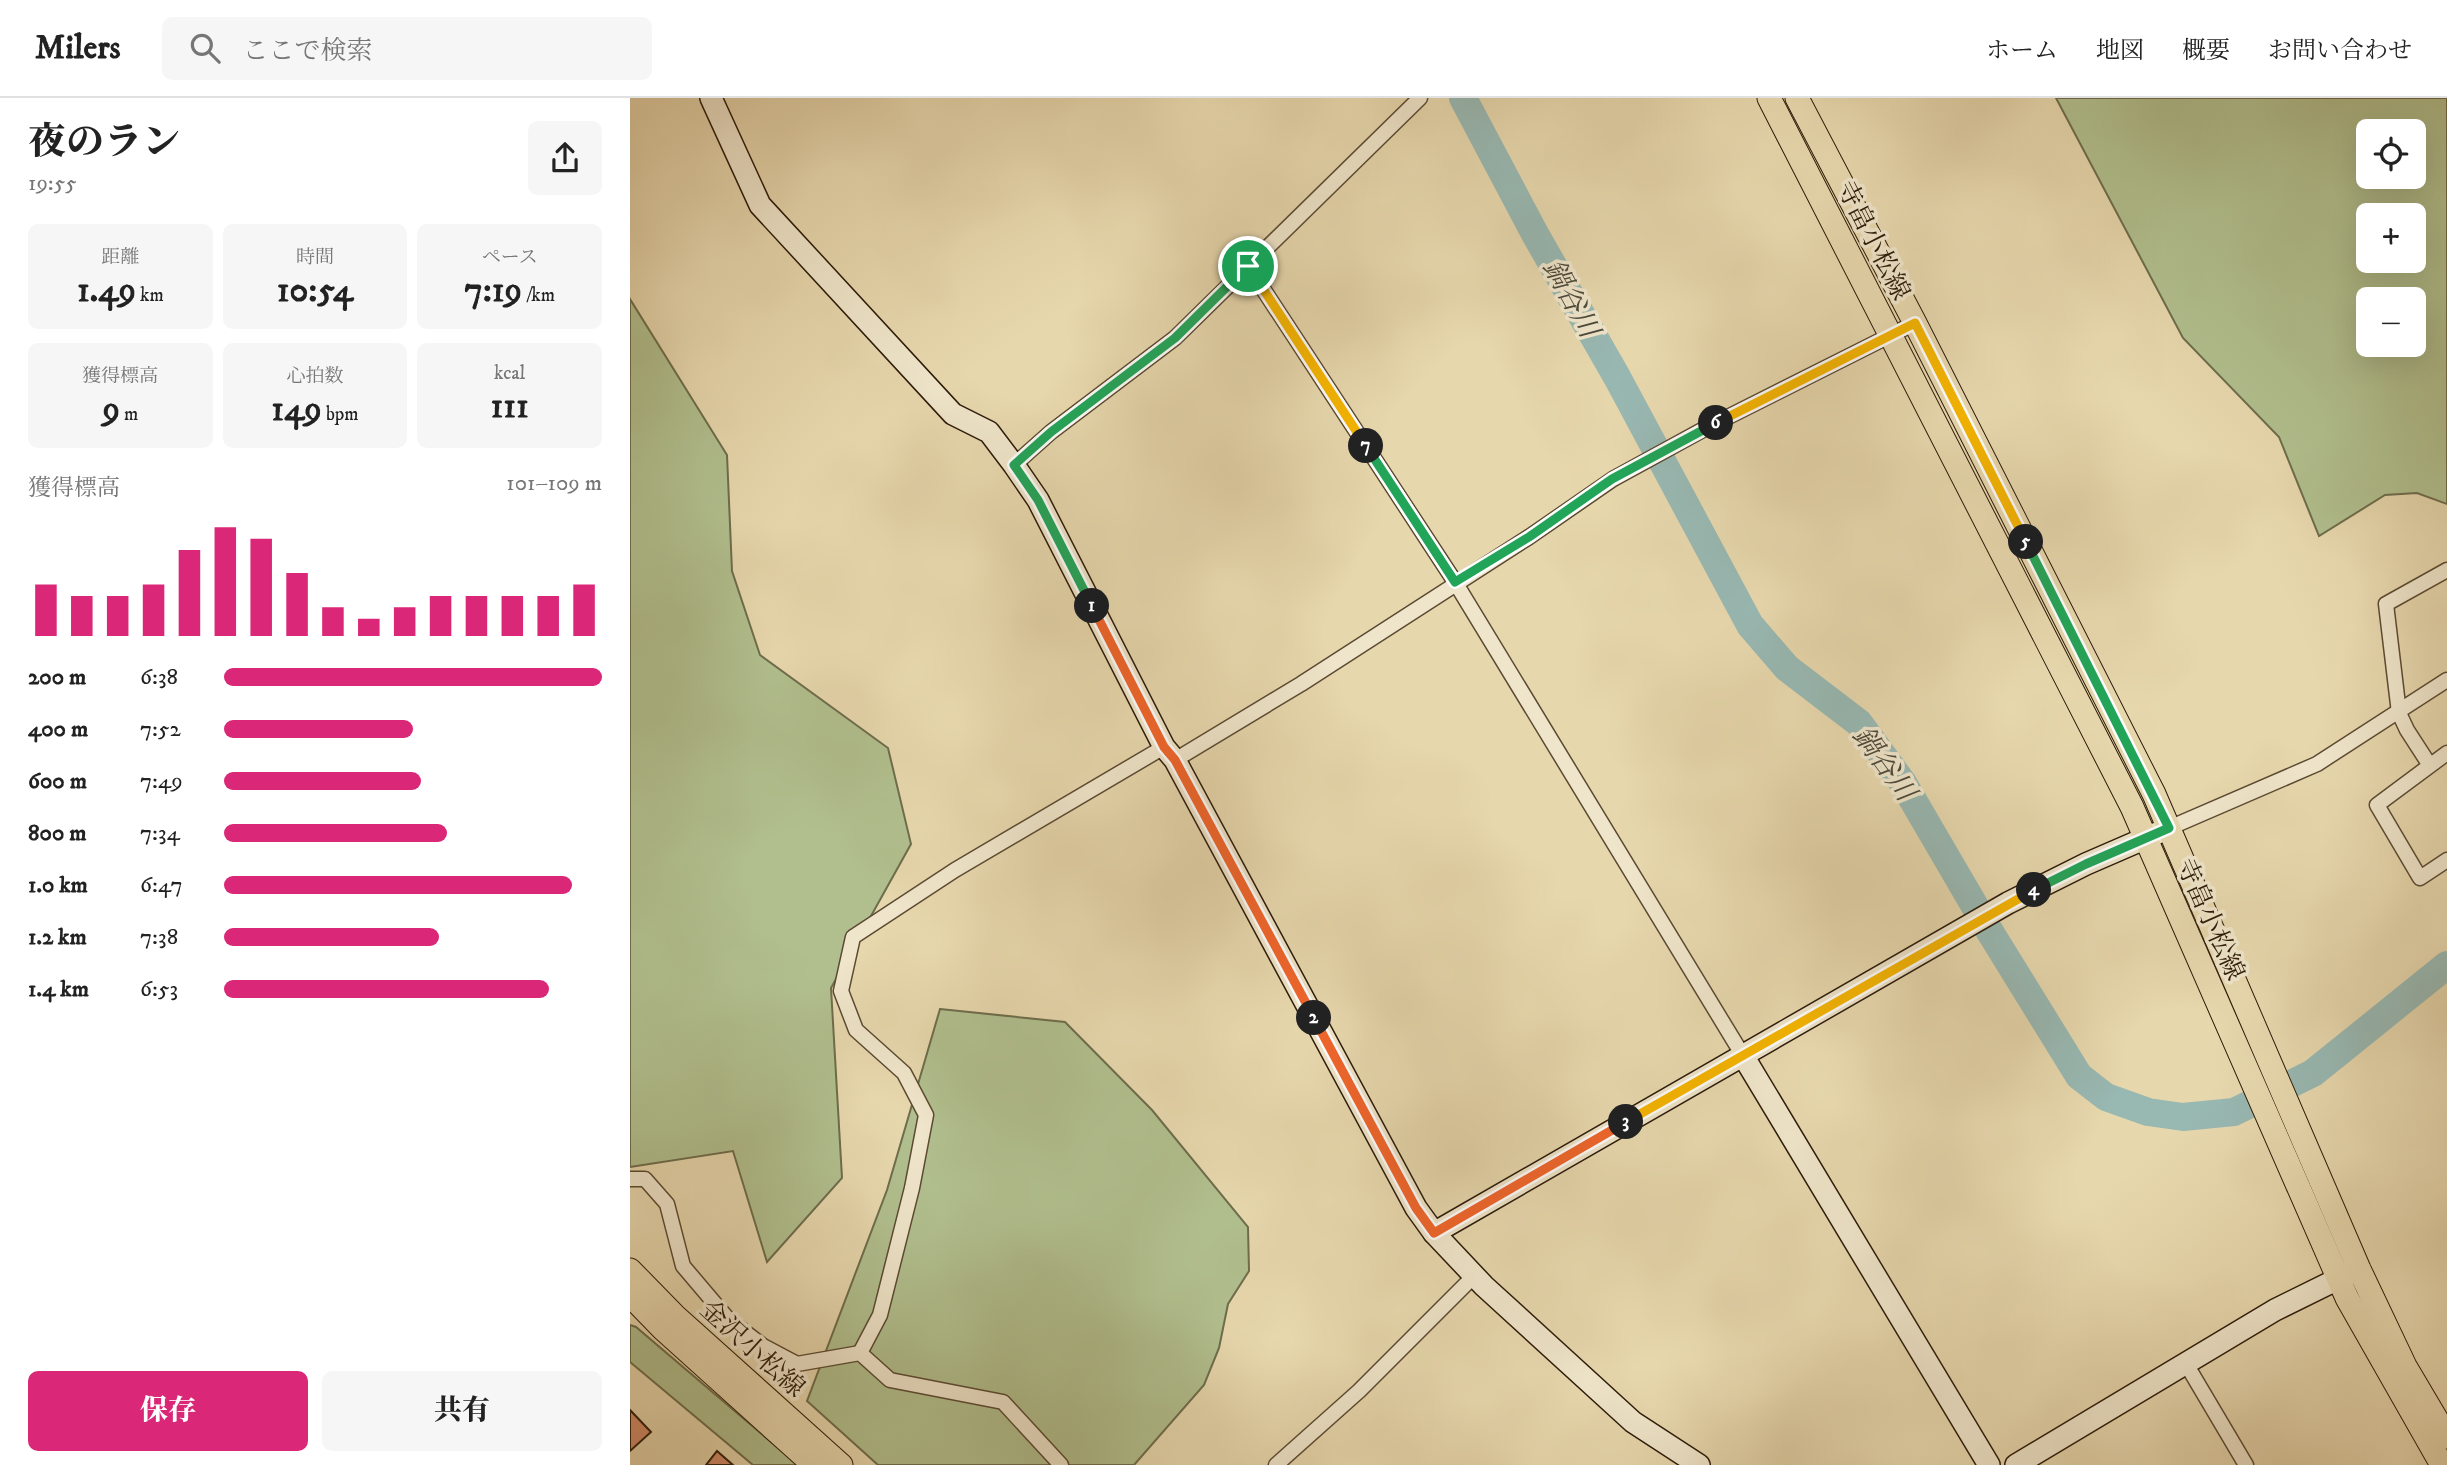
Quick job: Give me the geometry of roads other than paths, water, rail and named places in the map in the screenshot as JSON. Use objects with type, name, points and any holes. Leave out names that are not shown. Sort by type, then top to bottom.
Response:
[{"type":"main road","name":"寺畠小松線","points":[[1769,98],[2132,807],[2282,1151],[2349,1273],[2447,1437]]},
{"type":"main road","name":"寺畠小松線","points":[[1797,98],[1915,323],[2169,828],[2304,1141],[2349,1273],[2442,1465]]},
{"type":"main road","name":"金沢小松線","points":[[630,1270],[676,1316],[841,1465]]},
{"type":"main road","name":"金沢小松線","points":[[630,1295],[663,1329],[814,1465]]},
{"type":"street","points":[[711,98],[760,205],[953,414],[989,432],[1038,500],[1170,753],[1410,1196],[1434,1233],[1474,1276],[1633,1422],[1699,1465]]},
{"type":"street","points":[[1014,465],[1051,432],[1175,338],[1416,102]]},
{"type":"street","points":[[1248,266],[1455,582],[1989,1465]]},
{"type":"street","points":[[860,1353],[880,1315],[912,1188],[926,1115],[904,1073],[856,1030],[841,991],[853,937],[955,870],[1301,684],[1455,582],[1529,537],[1612,479],[1706,428],[1915,323]]},
{"type":"street","points":[[2429,764],[2399,713],[2386,604],[2447,570]]},
{"type":"street","points":[[1434,1233],[2008,903],[2086,864],[2317,764],[2447,680]]},
{"type":"street","points":[[2447,753],[2377,805],[2420,878],[2447,860]]},
{"type":"street","points":[[630,1179],[645,1179],[667,1204],[683,1266],[728,1319],[763,1346],[797,1364],[860,1353]]},
{"type":"street","points":[[2016,1465],[2275,1310],[2349,1273]]},
{"type":"street","points":[[1276,1465],[1359,1391],[1474,1276]]},
{"type":"street","points":[[860,1353],[890,1380],[1003,1402],[1062,1465]]},
{"type":"street","points":[[2185,1362],[2246,1465]]},
{"type":"waterway","name":"鍋谷川","points":[[1463,98],[1750,625],[1787,668],[1859,723],[1903,783],[1987,927],[2079,1076],[2106,1097],[2148,1112],[2183,1117],[2234,1112],[2313,1073],[2447,965]]}]
